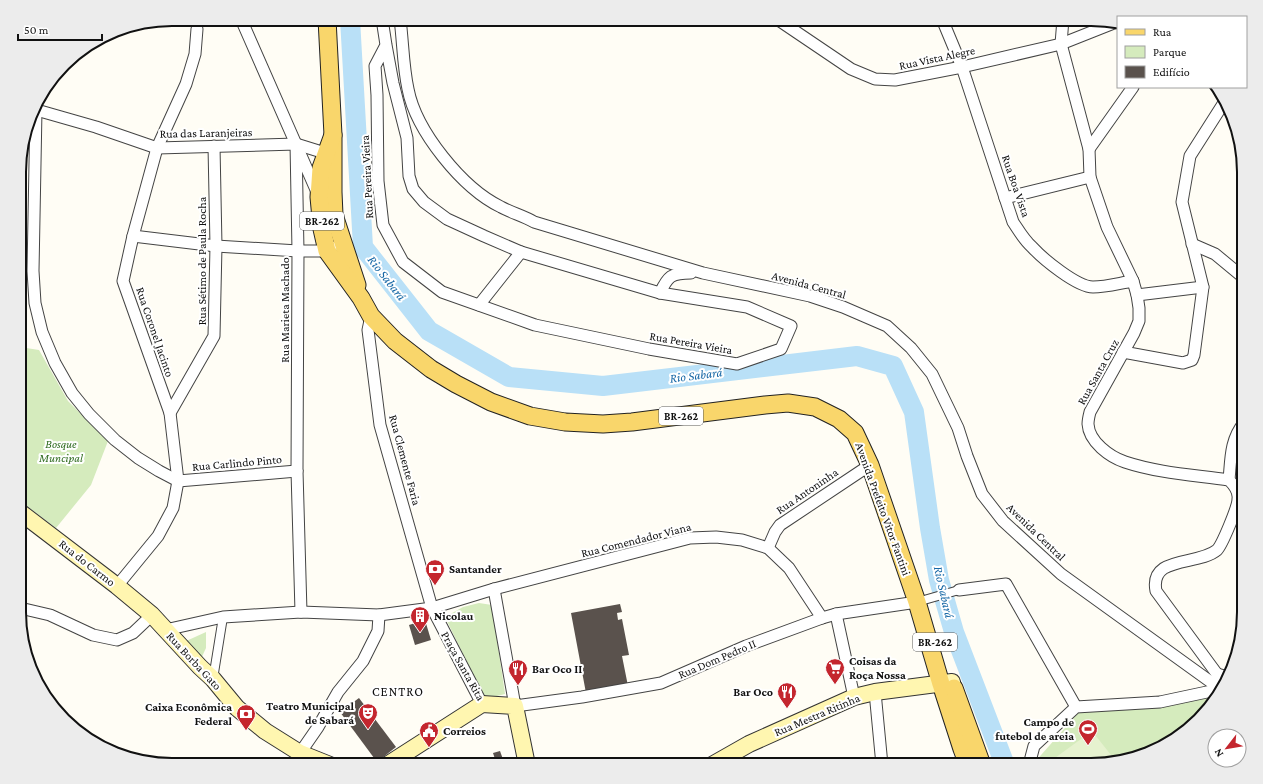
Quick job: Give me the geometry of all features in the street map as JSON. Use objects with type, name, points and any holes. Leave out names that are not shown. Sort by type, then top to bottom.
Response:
[{"type":"main road","name":"Avenida Prefeito Vitor Fantini","points":[[327,26],[333,134],[329,158],[334,215],[361,298]]},
{"type":"main road","name":"Avenida Prefeito Vitor Fantini","points":[[329,158],[321,168],[319,197],[322,229],[327,251],[361,298],[371,316],[395,341],[431,369],[491,402],[530,416],[565,422],[603,424],[632,422],[788,403],[815,406],[839,419],[855,434],[870,465],[917,602],[947,683],[979,758]]},
{"type":"main road","name":"Rua do Carmo","points":[[26,517],[117,586],[152,616]]},
{"type":"main road","name":"Rua Borba Gato","points":[[152,616],[213,679],[237,708],[266,731],[308,758]]},
{"type":"main road","name":"Avenida Prefeito Vitor Fantini","points":[[947,683],[966,758]]},
{"type":"main road","name":"Rua Mestra Ritinha","points":[[724,758],[749,744],[854,698],[875,692],[947,683]]},
{"type":"main road","name":"Praça Santa Rita","points":[[482,704],[515,706]]},
{"type":"main road","points":[[398,758],[482,704]]},
{"type":"main road","points":[[515,706],[526,758]]},
{"type":"street","name":"Rua Marieta Machado","points":[[244,26],[296,144],[298,251],[297,471],[301,612]]},
{"type":"street","name":"Rua Pereira Vieira","points":[[383,26],[407,138],[408,176],[413,189],[424,202],[447,219],[521,252],[660,293],[747,308],[791,326],[781,349],[737,364],[648,349],[535,325],[442,292],[403,262],[383,226],[378,181],[377,95],[375,66],[386,45]]},
{"type":"street","name":"Avenida Central","points":[[401,26],[408,89],[418,119],[444,159],[475,190],[501,207],[522,215],[534,222],[702,273],[810,296],[844,307],[887,326],[911,348],[932,374],[958,428],[982,494],[1003,521],[1061,574],[1217,686]]},
{"type":"street","name":"Rua Vista Alegre","points":[[787,26],[851,69],[875,79],[896,80],[962,67],[1061,44],[1105,27]]},
{"type":"street","name":"Rua Boa Vista","points":[[945,26],[962,67],[1013,222],[1022,236],[1032,248],[1071,279],[1081,285],[1092,287],[1133,281]]},
{"type":"street","name":"Rua Santa Cruz","points":[[1062,26],[1061,44],[1089,149],[1090,177],[1108,227],[1133,281],[1139,308],[1139,321],[1134,334],[1090,412],[1088,424],[1091,435],[1108,453],[1124,462],[1147,468],[1229,480]]},
{"type":"street","name":"Rua Coronel Jacinto","points":[[117,586],[158,536],[173,508],[178,481],[170,413],[124,280],[133,236],[157,148],[186,84],[195,54],[197,29]]},
{"type":"street","points":[[1089,149],[1132,88]]},
{"type":"street","points":[[1123,352],[1183,362],[1192,360],[1194,355],[1203,288],[1182,202],[1190,156],[1221,107]]},
{"type":"street","name":"Rua das Laranjeiras","points":[[39,111],[96,127],[157,148],[296,144],[329,158]]},
{"type":"street","points":[[35,122],[33,271],[35,304],[42,332],[55,363],[72,392],[89,414],[115,440],[138,458],[178,481]]},
{"type":"street","points":[[296,144],[319,197]]},
{"type":"street","name":"Rua Sétimo de Paula Rocha","points":[[170,413],[214,336],[216,246],[214,146]]},
{"type":"street","points":[[1005,198],[1090,177]]},
{"type":"street","points":[[133,236],[216,246],[298,251],[327,251],[334,246],[340,234]]},
{"type":"street","points":[[1192,244],[1215,254],[1237,272]]},
{"type":"street","points":[[479,305],[521,252]]},
{"type":"street","points":[[660,293],[666,281],[677,273],[702,273]]},
{"type":"street","points":[[1137,295],[1203,288]]},
{"type":"street","name":"Rua Clemente Faria","points":[[371,316],[368,330],[380,425],[432,608]]},
{"type":"street","points":[[1237,432],[1232,446],[1229,480],[1235,488],[1237,496]]},
{"type":"street","name":"Rua Antoninha","points":[[768,548],[780,525],[870,465]]},
{"type":"street","name":"Rua Carlindo Pinto","points":[[178,481],[297,471]]},
{"type":"street","points":[[1219,681],[1217,674],[1156,591],[1154,583],[1156,575],[1169,565],[1205,557],[1218,549],[1224,540],[1237,503]]},
{"type":"street","name":"Rua Comendador Viana","points":[[494,589],[690,538],[722,538],[742,540],[768,548],[789,568],[822,618]]},
{"type":"street","points":[[917,602],[959,590],[1006,584],[1076,707]]},
{"type":"street","points":[[165,630],[223,617],[301,612],[379,615],[432,608],[494,589],[515,706]]},
{"type":"street","name":"Rua Dom Pedro II","points":[[515,706],[582,697],[660,683],[746,646],[822,618],[836,614],[917,602]]},
{"type":"street","name":"Praça Santa Rita","points":[[432,608],[482,704]]},
{"type":"street","points":[[26,609],[50,615],[94,635],[117,640],[133,633],[152,616]]},
{"type":"street","points":[[836,614],[854,698]]},
{"type":"street","points":[[300,753],[318,727],[338,692],[363,661],[378,631],[379,615]]},
{"type":"street","points":[[213,679],[223,617]]},
{"type":"street","points":[[1217,674],[1222,675]]},
{"type":"street","points":[[1031,758],[1034,746],[1076,707],[1160,702],[1214,691]]},
{"type":"street","points":[[875,692],[881,758]]},
{"type":"green space","name":"Bosque Muncipal","points":[[26,348],[39,350],[68,401],[108,441],[91,485],[56,528],[26,506]]},
{"type":"green space","points":[[479,603],[492,605],[505,694],[485,699],[445,617],[463,607]]},
{"type":"green space","points":[[206,632],[206,648],[200,661],[184,642]]},
{"type":"green space","points":[[1212,693],[1201,708],[1180,728],[1147,747],[1110,757],[1038,758],[1079,712]]},
{"type":"green space","points":[[1192,717],[1180,728],[1164,738]]},
{"type":"green space","name":"Campo de futebol de areia","points":[[1092,731],[1112,757],[1100,758],[1055,758]]},
{"type":"building","points":[[620,604],[622,612],[617,613],[618,620],[622,619],[629,655],[622,656],[628,686],[586,693],[571,613]]},
{"type":"building","name":"Nicolau","points":[[425,620],[431,640],[415,645],[409,625]]},
{"type":"building","name":"Teatro Municipal de Sabará","points":[[359,698],[396,747],[382,758],[374,758],[340,712]]},
{"type":"building","points":[[500,751],[502,758],[495,758],[493,753]]},
{"type":"waterway","name":"Rio Sabará","points":[[350,26],[363,247],[429,331],[509,377],[603,386],[857,356],[893,366],[914,412],[930,528],[939,580],[954,632],[1002,758]]},
{"type":"place","name":"Santander","points":[[435,586]]},
{"type":"place","name":"Nicolau","points":[[420,633]]},
{"type":"place","name":"Coisas da Roça Nossa","points":[[835,685]]},
{"type":"place","name":"Bar Oco II","points":[[518,686]]},
{"type":"place","name":"Bar Oco","points":[[787,709]]},
{"type":"place","name":"Teatro Municipal de Sabará","points":[[368,730]]},
{"type":"place","name":"Caixa Econômica Federal","points":[[246,731]]},
{"type":"place","name":"Campo de futebol de areia","points":[[1088,746]]},
{"type":"place","name":"Correios","points":[[429,748]]},
{"type":"district","name":"CENTRO","points":[[398,691]]}]
